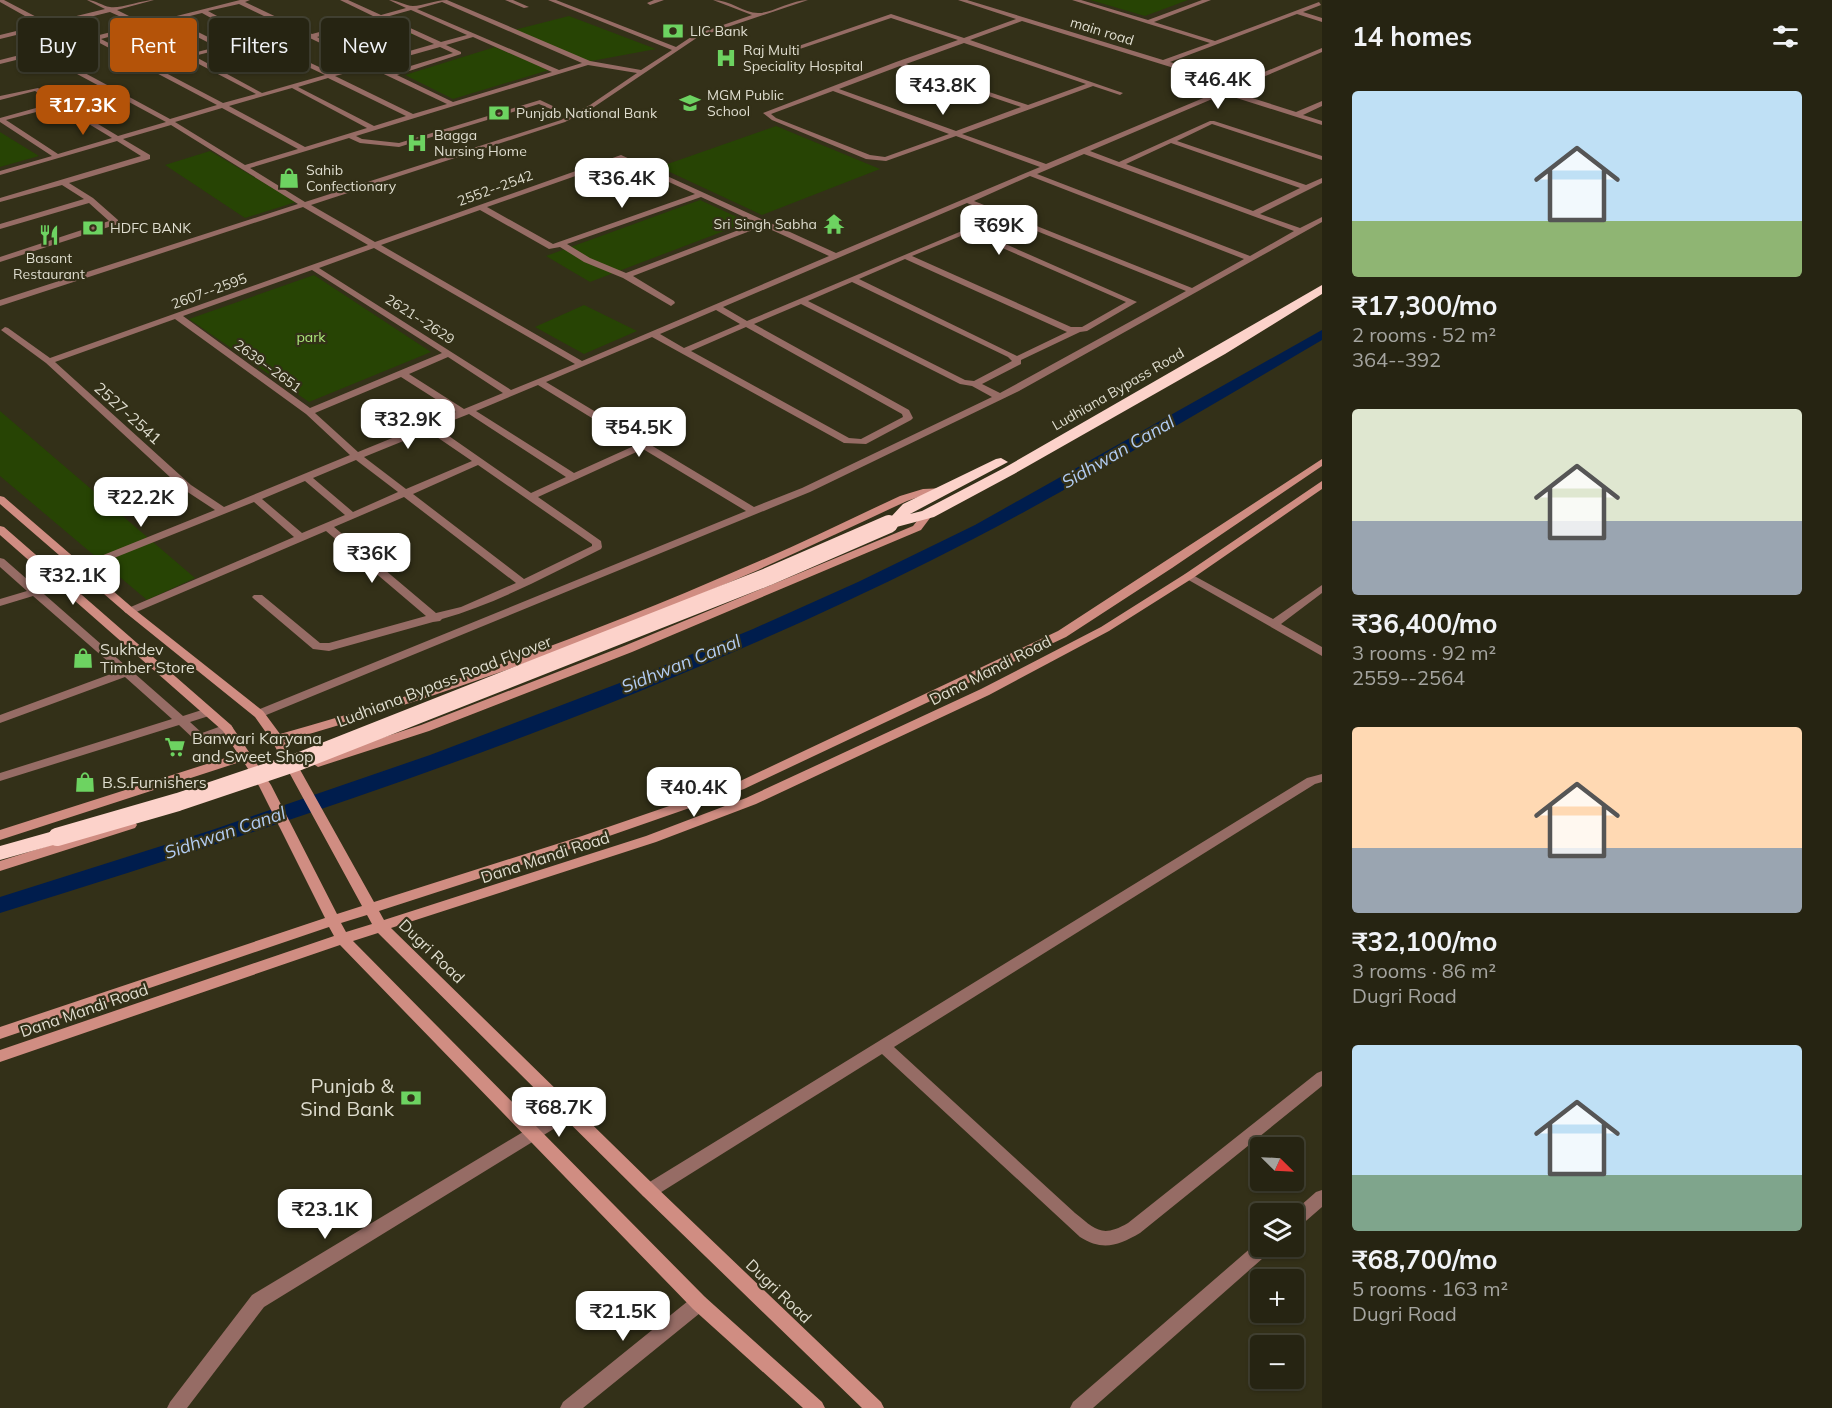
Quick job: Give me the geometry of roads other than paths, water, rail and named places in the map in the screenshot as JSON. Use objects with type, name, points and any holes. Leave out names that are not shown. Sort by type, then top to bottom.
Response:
[{"type":"highway","name":"Ludhiana Bypass Road","points":[[941,490],[997,465],[1208,346],[1322,278]]},
{"type":"highway","name":"Ludhiana Bypass Road","points":[[928,514],[1009,471],[1220,351],[1322,289]]},
{"type":"highway","name":"Ludhiana Bypass Road Flyover","points":[[892,523],[908,507],[941,490]]},
{"type":"highway","name":"Ludhiana Bypass Road Flyover","points":[[0,853],[178,802],[300,761],[767,577],[892,523],[928,514]]},
{"type":"street","points":[[0,0],[33,18]]},
{"type":"street","points":[[90,0],[128,18]]},
{"type":"street","points":[[79,18],[151,0]]},
{"type":"street","points":[[343,0],[459,53],[392,74]]},
{"type":"street","points":[[392,0],[558,72]]},
{"type":"street","points":[[312,36],[442,0],[588,63],[643,72]]},
{"type":"street","points":[[508,0],[526,7]]},
{"type":"street","points":[[551,0],[676,49]]},
{"type":"street","points":[[650,3],[661,0]]},
{"type":"street","points":[[716,0],[757,15]]},
{"type":"street","points":[[0,303],[563,121],[592,106],[676,49],[709,31],[805,0]]},
{"type":"street","name":"main road","points":[[961,0],[1236,85]]},
{"type":"street","points":[[1075,0],[1213,42]]},
{"type":"street","points":[[1148,22],[1208,0]]},
{"type":"street","points":[[1305,0],[1321,4]]},
{"type":"street","points":[[177,18],[244,1],[321,40]]},
{"type":"street","points":[[1162,63],[1213,42],[1321,4]]},
{"type":"street","points":[[874,10],[1120,93]]},
{"type":"street","points":[[203,11],[216,18]]},
{"type":"street","points":[[1295,12],[1322,20]]},
{"type":"street","points":[[786,52],[891,16]]},
{"type":"street","points":[[1022,19],[775,108],[766,113],[767,116],[880,159],[891,159],[954,133],[1092,84]]},
{"type":"street","points":[[0,37],[18,33]]},
{"type":"street","points":[[409,53],[474,35]]},
{"type":"street","points":[[98,40],[304,149]]},
{"type":"street","points":[[80,568],[539,382],[1236,85],[1318,55],[1322,50]]},
{"type":"street","points":[[0,62],[18,58]]},
{"type":"street","points":[[197,61],[262,95]]},
{"type":"street","points":[[245,167],[588,63]]},
{"type":"street","points":[[898,63],[1027,107]]},
{"type":"street","points":[[309,66],[412,116]]},
{"type":"street","points":[[78,72],[170,122],[303,204],[582,364]]},
{"type":"street","points":[[0,173],[343,72]]},
{"type":"street","points":[[388,72],[453,104]]},
{"type":"street","points":[[292,86],[373,128]]},
{"type":"street","points":[[831,88],[1047,167]]},
{"type":"street","points":[[0,98],[35,89],[147,157],[0,201]]},
{"type":"street","points":[[1222,91],[1322,123]]},
{"type":"street","points":[[350,135],[370,143],[399,145],[540,102],[555,110]]},
{"type":"street","points":[[1,120],[59,104]]},
{"type":"street","points":[[1296,115],[1320,105]]},
{"type":"street","points":[[1,120],[57,156]]},
{"type":"street","points":[[1120,164],[1215,122],[1322,158]]},
{"type":"street","points":[[1171,141],[1307,188]]},
{"type":"street","points":[[1084,151],[1300,231]]},
{"type":"street","name":"2552--2542","points":[[378,245],[621,157],[701,194]]},
{"type":"street","points":[[1031,174],[1251,259]]},
{"type":"street","points":[[1253,214],[1322,180]]},
{"type":"street","points":[[0,260],[115,222],[90,200],[63,182]]},
{"type":"street","points":[[556,246],[701,194],[836,256]]},
{"type":"street","points":[[0,227],[90,200]]},
{"type":"street","points":[[968,201],[1192,291]]},
{"type":"street","points":[[482,207],[556,246],[626,276],[671,303]]},
{"type":"street","points":[[260,714],[753,511],[880,454],[1000,397],[1322,219]]},
{"type":"street","points":[[626,276],[763,223]]},
{"type":"street","points":[[684,351],[964,231],[976,231],[1133,302],[1017,359],[1018,362],[975,384]]},
{"type":"street","name":"2607--2595","points":[[49,362],[378,245]]},
{"type":"street","points":[[905,256],[1054,324],[1077,330]]},
{"type":"street","name":"2621--2629","points":[[314,268],[510,393]]},
{"type":"street","points":[[852,279],[1017,359]]},
{"type":"street","points":[[801,301],[963,382],[975,384],[1000,397]]},
{"type":"street","points":[[716,307],[908,416],[905,420],[857,442]]},
{"type":"street","name":"2639--2651","points":[[177,316],[309,412],[448,354]]},
{"type":"street","name":"2527-2541","points":[[5,330],[49,362],[187,487],[223,511]]},
{"type":"street","points":[[653,334],[847,441],[857,442],[880,454]]},
{"type":"street","points":[[402,373],[574,477]]},
{"type":"street","points":[[539,382],[753,511]]},
{"type":"street","points":[[309,412],[357,456],[524,584]]},
{"type":"street","points":[[258,597],[317,646],[338,645],[435,619],[524,584],[591,552],[598,545],[429,427]]},
{"type":"street","points":[[530,497],[643,445]]},
{"type":"street","points":[[130,611],[299,536],[352,516],[480,461]]},
{"type":"street","points":[[0,1033],[332,921],[587,839],[740,786],[1062,634],[1322,462]]},
{"type":"street","points":[[306,477],[352,516]]},
{"type":"street","name":"Dana Mandi Road","points":[[0,1056],[342,939],[651,839],[751,801],[985,692],[1105,629],[1189,576],[1322,484]]},
{"type":"street","points":[[277,739],[397,705],[598,631],[743,572],[899,501],[932,489],[941,490]]},
{"type":"street","points":[[255,498],[299,536]]},
{"type":"street","name":"Dugri Road","points":[[0,499],[130,611],[260,714],[277,739],[381,927],[649,1191],[875,1408]]},
{"type":"street","points":[[0,866],[263,783],[425,728],[703,619],[917,528],[928,514]]},
{"type":"street","points":[[326,526],[435,619]]},
{"type":"street","points":[[0,529],[227,728],[263,783],[342,939],[531,1135],[699,1303],[816,1408]]},
{"type":"street","points":[[0,561],[200,738],[227,728]]},
{"type":"street","points":[[1189,576],[1322,652]]},
{"type":"street","points":[[1274,624],[1322,588]]},
{"type":"street","points":[[0,603],[35,592]]},
{"type":"street","points":[[0,718],[127,672]]},
{"type":"street","points":[[0,777],[208,712]]},
{"type":"street","points":[[0,835],[245,756]]},
{"type":"street","points":[[649,1191],[1311,781],[1322,778]]},
{"type":"street","points":[[883,1046],[1069,1218],[1090,1236],[1105,1241],[1120,1237],[1134,1228],[1322,1077]]},
{"type":"street","points":[[176,1408],[258,1301],[568,1112]]},
{"type":"street","points":[[1304,1213],[1322,1197]]},
{"type":"street","points":[[1078,1408],[1252,1257]]},
{"type":"street","points":[[569,1408],[699,1303]]},
{"type":"waterway","name":"Sidhwan Canal","points":[[0,905],[329,799],[438,760],[653,678],[759,633],[864,586],[981,528],[1096,466],[1322,334]]},
{"type":"place","name":"LIC Bank","points":[[673,31]]},
{"type":"place","name":"Raj Multi Speciality Hospital","points":[[726,58]]},
{"type":"place","name":"MGM Public School","points":[[690,103]]},
{"type":"place","name":"Punjab National Bank","points":[[499,113]]},
{"type":"place","name":"Bagga Nursing Home","points":[[417,143]]},
{"type":"place","name":"Sahib Confectionary","points":[[289,178]]},
{"type":"place","name":"Sri Singh Sabha","points":[[834,224]]},
{"type":"place","name":"HDFC BANK","points":[[93,228]]},
{"type":"place","name":"Basant Restaurant","points":[[49,235]]},
{"type":"place","name":"Sukhdev Timber Store","points":[[83,658]]},
{"type":"place","name":"Banwari Karyana and Sweet Shop","points":[[175,747]]},
{"type":"place","name":"B.S.Furnishers","points":[[85,782]]},
{"type":"place","name":"Punjab & Sind Bank","points":[[411,1098]]},
{"type":"park label","name":"park","points":[[311,337]]}]
